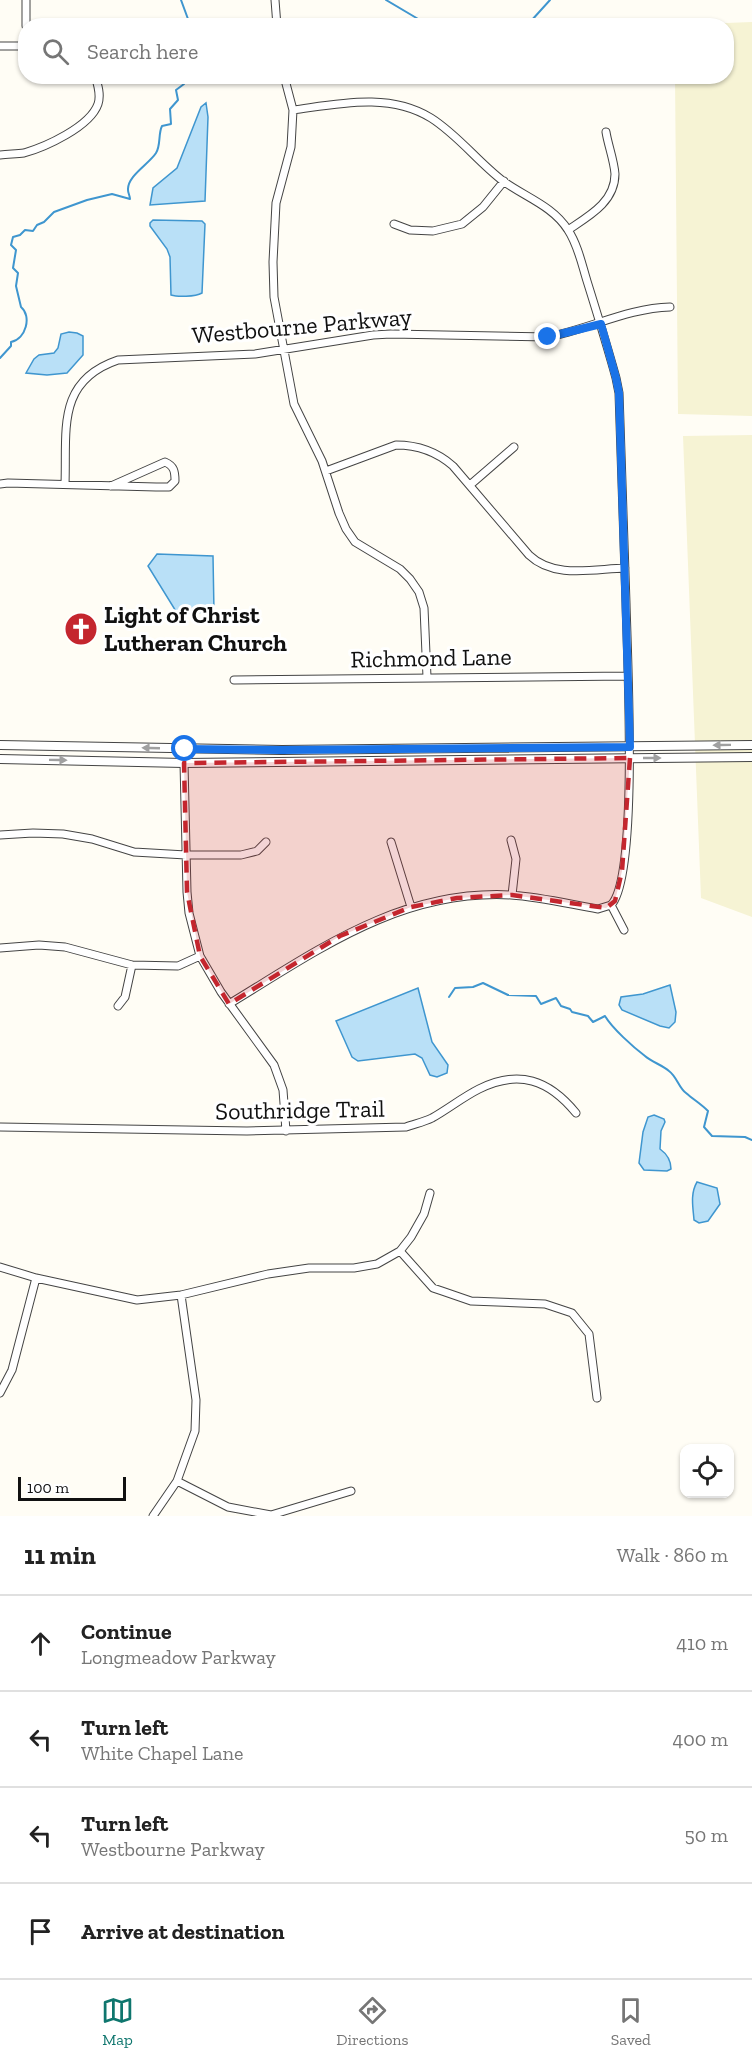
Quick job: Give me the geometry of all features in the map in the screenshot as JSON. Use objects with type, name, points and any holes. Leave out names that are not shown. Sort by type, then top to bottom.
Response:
[{"type":"street","points":[[26,0],[26,18]]},
{"type":"street","points":[[275,0],[276,18]]},
{"type":"street","points":[[0,46],[18,46]]},
{"type":"street","points":[[0,154],[23,153],[51,143],[72,131],[98,105],[97,84]]},
{"type":"street","points":[[286,84],[293,110],[291,147],[276,203],[273,233],[274,297],[294,404],[326,471],[346,529],[355,542],[400,569],[419,592],[424,608],[427,676]]},
{"type":"street","points":[[229,1004],[340,936],[369,922],[411,907],[458,898],[512,895],[598,909],[611,905],[618,893],[627,822],[630,747],[619,393],[581,259],[568,230],[543,205],[504,181],[431,118],[402,106],[385,102],[357,102],[293,110]]},
{"type":"street","points":[[568,230],[603,205],[612,189],[615,172],[606,132]]},
{"type":"street","points":[[394,224],[410,230],[433,231],[462,224],[483,207],[504,181]]},
{"type":"street","name":"Westbourne Parkway","points":[[65,484],[67,419],[72,398],[82,381],[97,369],[118,360],[255,354],[392,334],[548,337],[601,324],[643,310],[670,307]]},
{"type":"street","points":[[326,471],[396,445],[426,449],[441,455],[470,485],[529,555],[544,566],[565,570],[625,568]]},
{"type":"street","points":[[470,485],[513,447]]},
{"type":"street","points":[[0,484],[65,484],[111,486],[169,487],[175,481],[175,472],[171,465],[165,462],[111,486]]},
{"type":"street","name":"Richmond Lane","points":[[234,680],[427,676],[628,676]]},
{"type":"street","points":[[0,745],[282,750],[752,745]]},
{"type":"street","points":[[0,759],[184,763],[752,757]]},
{"type":"street","points":[[184,763],[189,913],[200,956],[229,1004],[268,1055],[277,1071],[284,1090],[286,1131]]},
{"type":"street","points":[[0,835],[63,834],[92,839],[134,852],[186,855],[241,855],[257,851],[266,842]]},
{"type":"street","points":[[511,840],[516,859],[512,895]]},
{"type":"street","points":[[391,842],[411,907]]},
{"type":"street","points":[[611,905],[624,930]]},
{"type":"street","points":[[0,948],[39,945],[66,947],[132,965],[178,966],[200,956]]},
{"type":"street","points":[[118,1005],[124,997],[132,965]]},
{"type":"street","name":"Southridge Trail","points":[[0,1127],[286,1131],[406,1127],[430,1119],[478,1089],[500,1080],[524,1078],[544,1085],[563,1097],[576,1113]]},
{"type":"street","points":[[0,1267],[36,1278],[137,1300],[181,1295],[268,1274],[309,1268],[354,1268],[377,1264],[400,1251],[419,1225],[430,1193]]},
{"type":"street","points":[[400,1251],[434,1288],[471,1301],[544,1304],[572,1313],[589,1334],[597,1398]]},
{"type":"street","points":[[0,1393],[12,1370],[36,1278]]},
{"type":"street","points":[[153,1516],[177,1481],[195,1431],[196,1400],[181,1295]]},
{"type":"street","points":[[177,1481],[228,1507],[270,1515],[351,1491]]},
{"type":"highlighted area","points":[[630,758],[622,871],[615,901],[606,908],[512,895],[457,898],[411,907],[340,936],[229,1004],[200,956],[187,892],[184,763]]},
{"type":"shaded area","points":[[752,22],[752,416],[678,414],[675,84],[734,84],[734,23]]},
{"type":"shaded area","points":[[752,435],[752,917],[701,898],[683,436]]},
{"type":"water","points":[[206,103],[208,117],[205,201],[150,205],[153,188],[177,168],[201,107]]},
{"type":"water","points":[[153,220],[202,221],[205,224],[202,293],[186,296],[171,295],[170,257],[167,249],[150,226]]},
{"type":"water","points":[[69,332],[83,336],[83,355],[67,373],[47,375],[26,373],[39,355],[54,353],[58,348],[61,334]]},
{"type":"water","points":[[157,554],[213,556],[214,612],[177,613],[148,566]]},
{"type":"water","points":[[670,985],[676,1012],[675,1022],[669,1028],[622,1010],[619,1005],[621,997],[643,994]]},
{"type":"water","points":[[418,988],[432,1042],[448,1065],[447,1073],[437,1077],[430,1075],[422,1058],[415,1054],[358,1061],[352,1057],[336,1021]]},
{"type":"water","points":[[654,1115],[664,1119],[665,1122],[661,1131],[660,1149],[667,1155],[670,1163],[671,1169],[667,1171],[644,1170],[639,1163],[643,1132],[648,1117]]},
{"type":"water","points":[[697,1182],[717,1188],[720,1204],[708,1221],[699,1223],[694,1220],[693,1205],[693,1191]]},
{"type":"waterway","points":[[181,0],[188,18]]},
{"type":"waterway","points":[[386,0],[416,18]]},
{"type":"waterway","points":[[534,18],[550,0]]},
{"type":"waterway","points":[[0,358],[11,346],[11,342],[24,332],[27,321],[16,286],[18,273],[13,268],[16,250],[11,245],[13,237],[25,230],[33,231],[54,212],[87,200],[112,194],[130,199],[128,190],[131,180],[156,153],[162,126],[171,124],[170,109],[178,100],[176,90],[184,84]]},
{"type":"waterway","points":[[449,997],[455,988],[473,987],[483,983],[508,995],[536,996],[541,1004],[556,998],[561,1006],[572,1012],[588,1016],[593,1022],[605,1016],[629,1043],[669,1071],[684,1091],[708,1111],[704,1127],[712,1136],[745,1137],[752,1140]]},
{"type":"place","name":"Light of Christ Lutheran Church","points":[[81,629]]},
{"type":"route","points":[[185,749],[630,747],[619,393],[601,324],[548,337]]}]
